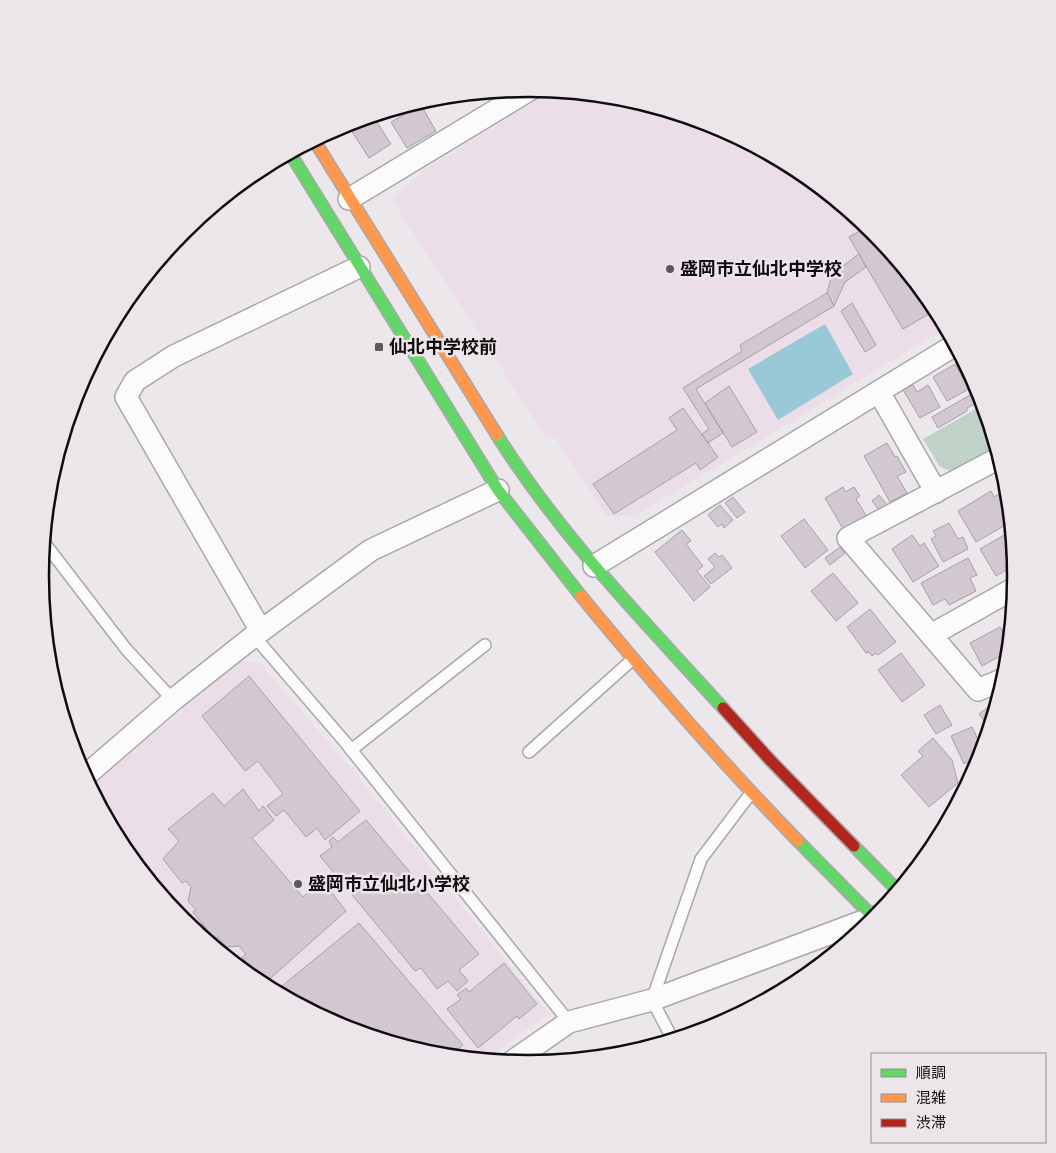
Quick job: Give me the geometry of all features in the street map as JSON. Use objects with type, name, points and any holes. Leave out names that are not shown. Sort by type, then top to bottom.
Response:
[{"type":"street","points":[[349,199],[517,97]]},
{"type":"street","points":[[318,146],[517,467],[594,566],[771,761],[893,886]]},
{"type":"street","points":[[293,158],[498,490],[570,583],[633,659],[751,793],[869,912]]},
{"type":"street","points":[[258,634],[126,397],[135,381],[174,356],[359,267]]},
{"type":"street","points":[[594,566],[949,349]]},
{"type":"street","points":[[879,392],[936,492]]},
{"type":"street","points":[[993,461],[848,538],[978,690],[995,683]]},
{"type":"street","points":[[90,772],[173,700],[370,550],[498,490]]},
{"type":"street","points":[[931,636],[1006,593]]},
{"type":"street","points":[[520,1056],[569,1022],[652,1000],[857,925]]},
{"type":"lane","points":[[50,549],[126,649],[173,700]]},
{"type":"lane","points":[[258,634],[569,1022]]},
{"type":"lane","points":[[351,750],[486,645]]},
{"type":"lane","points":[[529,752],[633,659]]},
{"type":"lane","points":[[670,1034],[652,1000],[701,859],[751,793]]},
{"type":"shaded area","name":"盛岡市立仙北中学校","points":[[542,97],[591,101],[621,106],[682,123],[711,134],[768,161],[820,196],[844,216],[888,261],[908,285],[940,332],[635,516],[606,516],[556,439],[544,434],[392,200],[424,170]]},
{"type":"shaded area","name":"盛岡市立仙北小学校","points":[[240,661],[260,663],[349,766],[549,1014],[491,1054],[435,1047],[374,1030],[345,1019],[288,992],[236,957],[189,915],[148,868],[130,843],[96,783]]},
{"type":"green space","points":[[977,408],[990,450],[951,471],[940,467],[923,439]]},
{"type":"water","points":[[825,324],[853,374],[778,420],[748,369]]},
{"type":"building","points":[[423,109],[436,131],[407,148],[391,122],[406,113]]},
{"type":"building","points":[[377,122],[391,144],[369,158],[352,131]]},
{"type":"building","points":[[860,231],[867,238],[908,285],[929,314],[903,329],[849,237]]},
{"type":"building","points":[[859,254],[866,267],[845,282],[834,306],[827,293],[832,274]]},
{"type":"building","points":[[827,293],[834,306],[696,389],[723,433],[708,443],[702,434],[709,429],[683,388],[742,351],[740,345]]},
{"type":"building","points":[[852,303],[876,345],[865,352],[841,311]]},
{"type":"building","points":[[955,364],[969,389],[947,401],[933,377]]},
{"type":"building","points":[[913,385],[917,392],[928,385],[940,407],[920,418],[903,390]]},
{"type":"building","points":[[729,386],[757,432],[732,447],[705,403]]},
{"type":"building","points":[[971,394],[975,404],[967,408],[967,411],[938,428],[932,417]]},
{"type":"building","points":[[683,408],[718,457],[700,470],[696,463],[614,514],[593,484],[677,430],[669,418]]},
{"type":"building","points":[[887,443],[906,472],[897,476],[907,493],[890,502],[864,456]]},
{"type":"building","points":[[843,487],[845,492],[854,487],[860,496],[856,499],[869,520],[846,534],[825,498]]},
{"type":"building","points":[[991,491],[994,497],[1000,494],[1004,526],[976,542],[958,511]]},
{"type":"building","points":[[879,495],[887,505],[880,511],[872,501]]},
{"type":"building","points":[[733,497],[745,512],[737,518],[725,503]]},
{"type":"building","points":[[720,505],[733,520],[724,528],[722,524],[718,527],[708,515]]},
{"type":"building","points":[[804,519],[828,550],[805,568],[781,536]]},
{"type":"building","points":[[949,523],[958,539],[963,537],[968,549],[943,562],[931,539],[936,536],[933,531]]},
{"type":"building","points":[[682,530],[691,541],[686,544],[703,566],[697,571],[710,587],[694,601],[655,552]]},
{"type":"building","points":[[912,535],[920,546],[924,543],[939,566],[913,582],[892,549]]},
{"type":"building","points":[[1005,535],[1007,570],[996,576],[980,549]]},
{"type":"building","points":[[840,547],[845,553],[830,565],[825,558]]},
{"type":"building","points":[[715,553],[719,557],[722,555],[732,568],[711,584],[704,576],[715,567],[708,559]]},
{"type":"building","points":[[968,558],[977,575],[970,578],[976,591],[949,605],[945,599],[933,605],[921,583]]},
{"type":"building","points":[[833,573],[858,603],[836,621],[811,591]]},
{"type":"building","points":[[870,609],[896,642],[878,655],[876,653],[872,656],[869,652],[866,653],[847,627]]},
{"type":"building","points":[[1000,627],[1004,633],[1000,656],[982,666],[970,643]]},
{"type":"building","points":[[901,653],[925,685],[902,702],[878,670]]},
{"type":"building","points":[[249,676],[360,811],[325,840],[317,828],[306,837],[284,810],[276,816],[267,806],[283,794],[258,761],[245,771],[202,716]]},
{"type":"building","points":[[940,705],[952,725],[936,734],[924,715]]},
{"type":"building","points":[[990,706],[985,721],[979,714]]},
{"type":"building","points":[[972,727],[978,740],[971,761],[964,764],[951,736]]},
{"type":"building","points":[[933,738],[952,760],[958,783],[929,807],[901,775],[923,756],[918,751]]},
{"type":"building","points":[[243,789],[259,811],[263,806],[274,820],[252,838],[303,897],[332,873],[337,879],[328,888],[346,911],[269,980],[250,967],[242,957],[246,954],[239,946],[226,947],[218,937],[215,939],[193,912],[196,910],[188,901],[191,887],[186,881],[182,883],[163,859],[179,841],[168,829],[213,793],[224,806]]},
{"type":"building","points":[[366,820],[479,954],[459,970],[468,981],[457,991],[448,981],[437,989],[421,968],[415,971],[320,856],[332,847],[329,841],[333,837],[338,842]]},
{"type":"building","points":[[359,923],[463,1045],[457,1051],[435,1047],[374,1030],[316,1006],[281,987]]},
{"type":"building","points":[[504,963],[537,1004],[519,1019],[517,1016],[478,1048],[447,1009],[461,999],[457,995],[466,988],[469,992]]},
{"type":"traffic: fast","points":[[293,158],[498,490],[581,596]]},
{"type":"traffic: fast","points":[[497,435],[575,543],[633,610],[723,708]]},
{"type":"traffic: fast","points":[[798,841],[869,913]]},
{"type":"traffic: fast","points":[[854,846],[893,886]]},
{"type":"traffic: slow","points":[[318,146],[497,435]]},
{"type":"traffic: slow","points":[[581,596],[687,721],[798,841]]},
{"type":"traffic: jam","points":[[723,708],[771,761],[854,846]]},
{"type":"place","name":"盛岡市立仙北中学校","points":[[670,269]]},
{"type":"place","name":"仙北中学校前","points":[[379,347]]},
{"type":"place","name":"盛岡市立仙北小学校","points":[[298,884]]}]
